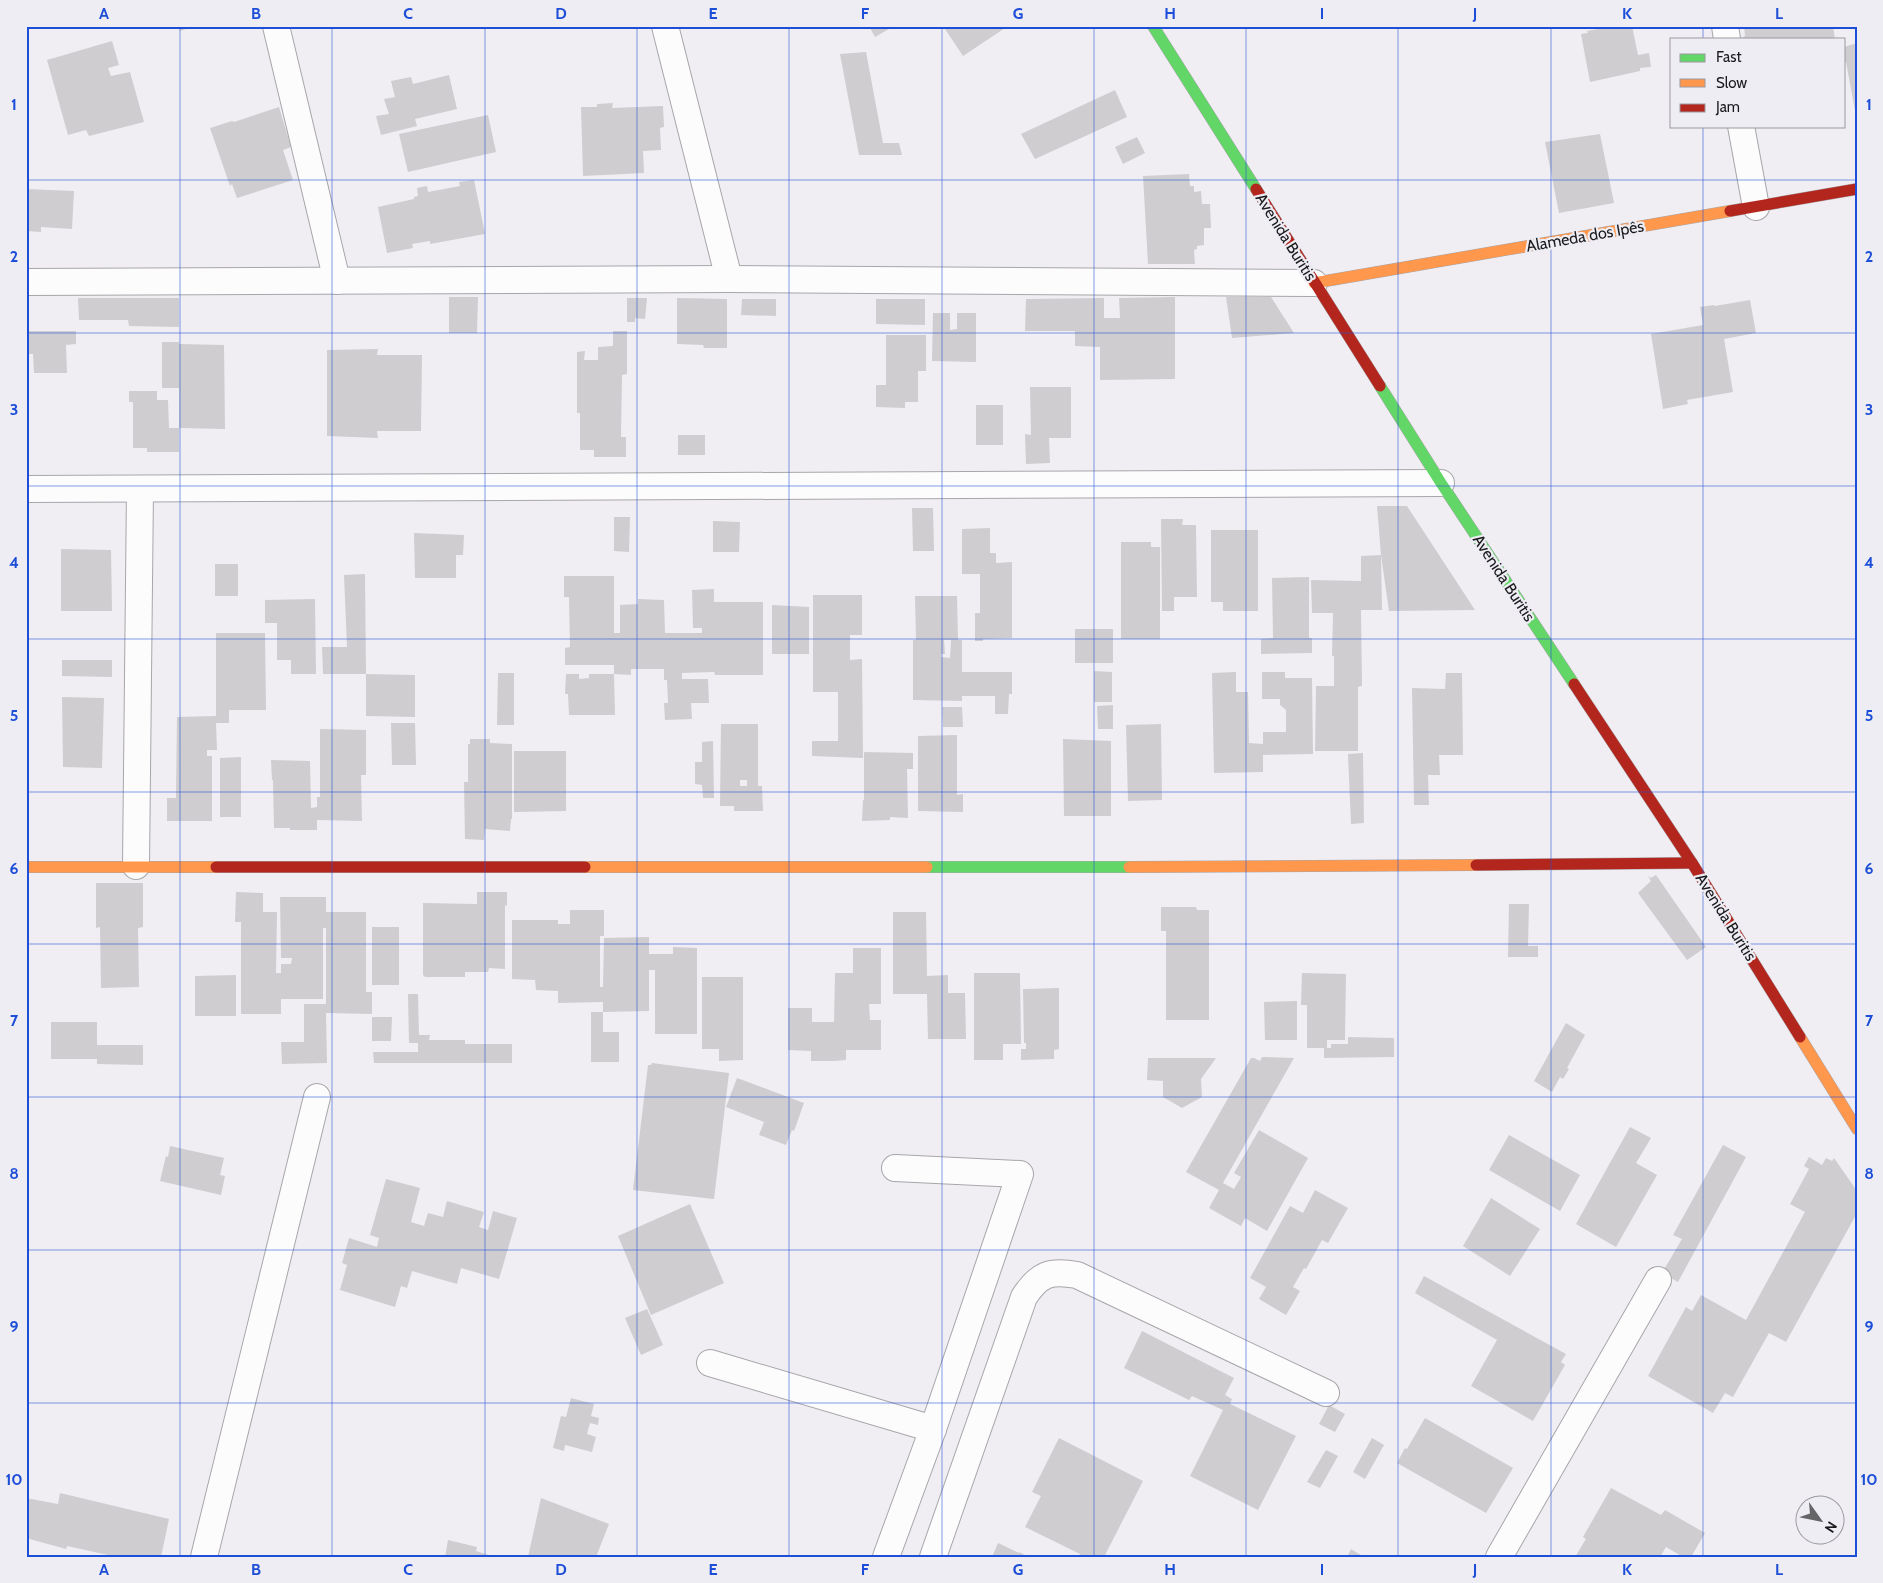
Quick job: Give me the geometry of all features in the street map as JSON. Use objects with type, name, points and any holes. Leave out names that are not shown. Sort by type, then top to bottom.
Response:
[{"type":"street","points":[[276,26],[337,281]]},
{"type":"street","points":[[666,26],[728,279]]},
{"type":"street","name":"Avenida Buritis","points":[[1153,26],[1441,483],[1692,863],[1857,1129]]},
{"type":"street","points":[[1741,128],[1756,207]]},
{"type":"street","name":"Alameda dos Ipês","points":[[1314,282],[1857,190]]},
{"type":"street","points":[[26,282],[728,279],[1314,282]]},
{"type":"street","points":[[26,489],[1441,483]]},
{"type":"street","points":[[136,866],[140,489]]},
{"type":"street","points":[[26,867],[1290,867],[1692,863]]},
{"type":"street","points":[[204,1557],[317,1097]]},
{"type":"street","points":[[886,1557],[933,1429],[1020,1174],[895,1168]]},
{"type":"street","points":[[933,1557],[1024,1297],[1032,1285],[1046,1275],[1059,1272],[1077,1275],[1326,1393]]},
{"type":"street","points":[[1499,1557],[1658,1280]]},
{"type":"street","points":[[710,1363],[933,1429]]},
{"type":"building","points":[[178,26],[192,26],[192,27],[180,31]]},
{"type":"building","points":[[869,26],[894,26],[875,37]]},
{"type":"building","points":[[943,26],[1004,26],[1005,28],[963,56]]},
{"type":"building","points":[[1614,26],[1632,26],[1638,55],[1649,53],[1651,67],[1640,68],[1640,71],[1590,82],[1581,34],[1588,33],[1587,31]]},
{"type":"building","points":[[1744,26],[1833,26],[1835,38],[1743,38],[1745,36]]},
{"type":"building","points":[[112,41],[119,65],[108,68],[111,76],[130,72],[144,122],[89,136],[86,130],[68,135],[47,60]]},
{"type":"building","points":[[1857,43],[1857,116],[1846,62],[1846,46]]},
{"type":"building","points":[[866,52],[883,143],[899,143],[902,155],[859,155],[840,54]]},
{"type":"building","points":[[449,75],[457,109],[415,119],[417,126],[381,135],[376,116],[389,114],[384,99],[395,97],[391,81],[411,77],[413,84]]},
{"type":"building","points":[[1115,90],[1127,117],[1035,159],[1021,134]]},
{"type":"building","points":[[613,103],[612,108],[663,106],[664,127],[660,128],[661,150],[643,151],[644,173],[583,176],[581,107],[597,107],[597,104]]},
{"type":"building","points":[[279,107],[291,147],[283,150],[293,180],[237,198],[232,184],[230,186],[210,128]]},
{"type":"building","points":[[488,115],[496,152],[408,172],[399,134]]},
{"type":"building","points":[[1600,134],[1614,203],[1559,213],[1545,142]]},
{"type":"building","points":[[1137,137],[1145,153],[1123,164],[1115,147]]},
{"type":"building","points":[[1189,174],[1190,186],[1194,186],[1194,192],[1201,191],[1202,204],[1210,204],[1211,228],[1204,228],[1204,245],[1197,246],[1197,249],[1194,250],[1195,264],[1148,264],[1143,176]]},
{"type":"building","points":[[474,180],[485,234],[430,244],[430,241],[412,244],[413,248],[387,253],[378,207],[414,199],[414,197],[418,196],[417,188],[427,186],[428,192],[460,186],[459,182]]},
{"type":"building","points":[[26,189],[74,191],[72,229],[41,227],[41,232],[26,231]]},
{"type":"building","points":[[449,297],[478,297],[477,333],[449,333]]},
{"type":"building","points":[[1175,297],[1175,379],[1100,380],[1100,347],[1075,346],[1075,331],[1025,331],[1026,299],[1104,298],[1104,318],[1120,318],[1119,298]]},
{"type":"building","points":[[1226,297],[1271,297],[1294,333],[1232,338]]},
{"type":"building","points":[[78,298],[179,298],[179,327],[129,326],[128,320],[79,320]]},
{"type":"building","points":[[627,298],[647,298],[645,319],[635,318],[635,322],[627,322]]},
{"type":"building","points":[[677,298],[727,299],[727,348],[704,348],[703,345],[677,344]]},
{"type":"building","points":[[742,299],[776,299],[776,316],[741,315]]},
{"type":"building","points":[[876,299],[925,299],[925,325],[876,324]]},
{"type":"building","points":[[1750,300],[1756,333],[1724,339],[1733,392],[1687,400],[1688,404],[1663,409],[1651,334],[1703,325],[1700,307]]},
{"type":"building","points":[[933,313],[950,313],[950,330],[957,329],[957,313],[976,313],[976,362],[932,361]]},
{"type":"building","points":[[29,331],[76,331],[76,344],[66,345],[67,373],[34,373],[33,354],[29,354]]},
{"type":"building","points":[[613,331],[627,331],[627,374],[622,375],[621,437],[626,437],[626,457],[594,457],[594,450],[580,450],[580,413],[577,413],[577,352],[585,351],[584,360],[598,360],[598,347],[613,346]]},
{"type":"building","points":[[886,335],[926,335],[926,371],[918,371],[918,402],[905,402],[905,408],[876,407],[876,385],[886,385]]},
{"type":"building","points":[[162,342],[224,345],[225,429],[179,428],[179,388],[162,388]]},
{"type":"building","points":[[378,349],[377,355],[422,355],[421,431],[377,431],[378,438],[327,436],[327,350]]},
{"type":"building","points":[[1030,387],[1071,387],[1071,438],[1049,438],[1050,463],[1026,464],[1025,434],[1031,435]]},
{"type":"building","points":[[129,391],[157,391],[157,400],[168,400],[169,428],[179,428],[179,452],[147,452],[147,448],[133,448],[133,402],[129,402]]},
{"type":"building","points":[[976,405],[1003,405],[1003,445],[976,445]]},
{"type":"building","points":[[678,435],[705,435],[705,455],[678,455]]},
{"type":"building","points":[[1377,506],[1407,506],[1475,610],[1389,611],[1381,555]]},
{"type":"building","points":[[912,508],[933,508],[934,551],[913,551]]},
{"type":"building","points":[[614,517],[630,517],[629,552],[614,551]]},
{"type":"building","points":[[1161,519],[1183,519],[1182,525],[1196,525],[1197,597],[1174,597],[1174,611],[1162,611]]},
{"type":"building","points":[[713,521],[740,522],[739,552],[713,552]]},
{"type":"building","points":[[990,528],[990,553],[996,553],[996,563],[1012,562],[1012,638],[975,641],[975,613],[980,613],[980,574],[962,574],[962,529]]},
{"type":"building","points":[[1211,530],[1258,530],[1258,611],[1223,611],[1223,602],[1211,602]]},
{"type":"building","points":[[414,533],[464,535],[463,555],[456,555],[456,578],[415,578]]},
{"type":"building","points":[[1121,542],[1151,542],[1151,547],[1160,547],[1160,639],[1121,639]]},
{"type":"building","points":[[61,549],[111,550],[112,611],[61,611]]},
{"type":"building","points":[[1381,555],[1382,610],[1361,610],[1362,686],[1358,687],[1358,751],[1315,751],[1316,686],[1334,686],[1334,656],[1332,656],[1333,613],[1312,613],[1311,580],[1361,581],[1361,556]]},
{"type":"building","points":[[215,564],[238,564],[238,596],[215,596]]},
{"type":"building","points":[[365,574],[366,674],[323,674],[322,647],[347,647],[344,575]]},
{"type":"building","points":[[564,576],[614,576],[614,633],[620,633],[620,605],[638,604],[638,599],[664,600],[665,633],[702,633],[702,628],[693,628],[692,590],[714,589],[714,602],[763,602],[763,675],[715,675],[714,672],[682,673],[682,679],[708,679],[709,703],[691,703],[692,719],[665,720],[664,703],[668,703],[667,680],[664,680],[664,669],[631,669],[631,675],[614,674],[614,665],[565,665],[565,648],[570,647],[569,597],[564,597]]},
{"type":"building","points":[[1309,577],[1309,638],[1312,638],[1312,653],[1261,654],[1261,639],[1273,638],[1272,578]]},
{"type":"building","points":[[813,595],[862,595],[862,635],[850,635],[850,660],[862,659],[863,758],[812,756],[812,741],[838,741],[838,692],[813,692]]},
{"type":"building","points":[[915,596],[957,596],[958,640],[962,640],[962,672],[1012,672],[1012,694],[1009,694],[1008,714],[995,714],[995,696],[962,696],[962,701],[913,700],[913,640],[916,640]],"holes":[[[944,640],[951,640],[950,658],[941,657],[941,654],[945,654]]]},
{"type":"building","points":[[315,599],[316,674],[291,674],[291,660],[277,660],[277,623],[265,623],[265,600]]},
{"type":"building","points":[[772,605],[809,607],[809,654],[772,654]]},
{"type":"building","points":[[1075,629],[1113,629],[1113,663],[1075,663]]},
{"type":"building","points":[[216,633],[265,633],[266,710],[229,710],[229,723],[216,723],[217,750],[207,750],[207,756],[212,756],[212,821],[167,821],[167,798],[176,798],[177,717],[216,716]]},
{"type":"building","points":[[62,660],[112,660],[112,677],[62,676]]},
{"type":"building","points":[[1094,671],[1112,672],[1112,702],[1094,702]]},
{"type":"building","points":[[1236,672],[1236,692],[1248,692],[1249,743],[1263,744],[1263,732],[1286,732],[1286,710],[1280,705],[1280,699],[1262,699],[1262,672],[1285,672],[1285,678],[1312,678],[1313,754],[1263,755],[1263,772],[1214,773],[1212,673]]},
{"type":"building","points":[[498,673],[514,673],[514,725],[497,725]]},
{"type":"building","points":[[1446,673],[1462,673],[1463,755],[1439,755],[1440,775],[1428,775],[1429,805],[1414,805],[1412,688],[1445,689]]},
{"type":"building","points":[[366,674],[415,675],[415,717],[366,716]]},
{"type":"building","points":[[566,674],[579,674],[579,679],[589,678],[589,674],[614,674],[615,715],[569,715],[568,694],[565,694]]},
{"type":"building","points":[[62,697],[104,698],[102,768],[63,767]]},
{"type":"building","points":[[1113,705],[1113,729],[1098,729],[1097,706]]},
{"type":"building","points":[[942,707],[962,707],[963,727],[943,727]]},
{"type":"building","points":[[391,723],[415,723],[416,765],[392,765]]},
{"type":"building","points":[[721,724],[758,724],[758,786],[762,786],[763,811],[734,811],[734,806],[720,806]],"holes":[[[740,780],[747,780],[747,786],[740,786]]]},
{"type":"building","points":[[1161,724],[1162,800],[1128,801],[1126,725]]},
{"type":"building","points":[[320,729],[366,730],[366,775],[361,775],[362,821],[317,820],[317,830],[274,828],[271,760],[310,761],[311,808],[317,807],[317,797],[320,797]]},
{"type":"building","points":[[957,735],[957,795],[963,794],[963,812],[918,811],[918,736]]},
{"type":"building","points":[[470,739],[490,739],[490,743],[512,744],[512,819],[510,831],[485,829],[484,840],[465,839],[464,782],[468,782],[468,744],[470,744]]},
{"type":"building","points":[[1063,739],[1111,741],[1111,816],[1064,816]]},
{"type":"building","points":[[713,741],[714,798],[703,798],[702,785],[695,784],[695,762],[702,762],[702,742]]},
{"type":"building","points":[[514,751],[566,751],[566,811],[514,812]]},
{"type":"building","points":[[864,752],[913,753],[913,769],[907,769],[908,818],[890,817],[890,820],[862,821]]},
{"type":"building","points":[[1363,753],[1364,823],[1351,824],[1348,754]]},
{"type":"building","points":[[241,757],[241,817],[220,817],[220,758]]},
{"type":"building","points":[[1656,875],[1706,947],[1687,960],[1638,893],[1651,881],[1648,876],[1651,878]]},
{"type":"building","points":[[96,883],[143,883],[143,927],[138,928],[139,987],[101,988],[100,927],[96,928]]},
{"type":"building","points":[[236,892],[263,893],[263,912],[277,912],[276,973],[281,973],[281,964],[291,964],[292,958],[281,958],[280,897],[326,897],[326,912],[366,912],[366,992],[372,992],[372,1014],[326,1013],[327,1063],[282,1064],[281,1042],[304,1042],[304,1004],[326,1004],[326,928],[323,928],[323,999],[281,999],[281,1014],[241,1014],[241,922],[235,922]]},
{"type":"building","points":[[477,892],[507,892],[507,906],[505,905],[505,969],[489,968],[488,972],[465,972],[465,977],[425,977],[423,975],[423,903],[477,904]]},
{"type":"building","points":[[1509,904],[1529,904],[1528,946],[1538,946],[1538,957],[1508,957]]},
{"type":"building","points":[[1161,907],[1196,907],[1197,910],[1209,910],[1209,1020],[1166,1020],[1166,931],[1161,931]]},
{"type":"building","points":[[570,910],[604,910],[604,936],[600,936],[600,987],[603,987],[604,938],[649,937],[649,954],[673,954],[673,947],[697,948],[697,1034],[655,1034],[655,970],[649,970],[649,1011],[603,1012],[603,1002],[558,1003],[558,991],[536,990],[535,980],[512,979],[512,920],[558,920],[558,924],[570,924]]},
{"type":"building","points":[[893,912],[926,912],[927,976],[948,975],[948,993],[965,993],[966,1039],[928,1039],[927,994],[893,994]]},
{"type":"building","points":[[372,927],[399,927],[399,985],[372,985]]},
{"type":"building","points":[[853,948],[881,948],[881,1004],[869,1004],[870,1020],[881,1020],[881,1050],[846,1050],[846,1060],[811,1061],[811,1051],[788,1050],[788,1008],[812,1008],[812,1022],[834,1022],[835,973],[853,973]]},
{"type":"building","points":[[974,973],[1020,973],[1021,1044],[1003,1044],[1003,1060],[974,1060]]},
{"type":"building","points":[[1302,973],[1346,974],[1345,1040],[1327,1040],[1327,1048],[1331,1048],[1331,1044],[1348,1044],[1348,1037],[1394,1038],[1394,1057],[1324,1058],[1324,1048],[1307,1048],[1307,1005],[1301,1005]]},
{"type":"building","points":[[236,975],[236,1016],[195,1016],[195,976]]},
{"type":"building","points":[[702,977],[743,977],[743,1060],[719,1061],[719,1049],[702,1049]]},
{"type":"building","points":[[1059,988],[1059,1049],[1054,1050],[1054,1059],[1021,1060],[1021,1049],[1026,1049],[1026,1043],[1024,1043],[1023,989]]},
{"type":"building","points":[[408,994],[418,994],[419,1035],[430,1035],[429,1040],[465,1040],[465,1044],[512,1044],[512,1063],[374,1063],[373,1052],[418,1052],[418,1043],[409,1043]]},
{"type":"building","points":[[1297,1001],[1297,1040],[1265,1040],[1264,1002]]},
{"type":"building","points":[[591,1012],[603,1012],[603,1032],[619,1032],[619,1062],[591,1062]]},
{"type":"building","points":[[372,1017],[392,1017],[391,1041],[372,1041]]},
{"type":"building","points":[[51,1022],[97,1022],[97,1045],[143,1045],[143,1065],[97,1064],[97,1059],[51,1059]]},
{"type":"building","points":[[1566,1023],[1585,1035],[1567,1068],[1569,1069],[1563,1079],[1560,1077],[1552,1092],[1534,1081]]},
{"type":"building","points":[[1262,1057],[1294,1058],[1223,1183],[1234,1189],[1241,1177],[1234,1173],[1259,1130],[1308,1158],[1267,1231],[1245,1218],[1241,1226],[1209,1208],[1219,1190],[1186,1172],[1251,1058],[1260,1061]]},
{"type":"building","points":[[1148,1058],[1216,1058],[1201,1079],[1202,1097],[1182,1108],[1163,1097],[1163,1081],[1147,1080]]},
{"type":"building","points":[[652,1063],[729,1073],[714,1199],[633,1190],[648,1065]]},
{"type":"building","points":[[737,1078],[804,1103],[794,1131],[792,1130],[786,1145],[759,1135],[764,1122],[726,1107]]},
{"type":"building","points":[[1630,1127],[1651,1138],[1636,1163],[1657,1175],[1616,1247],[1576,1224]]},
{"type":"building","points":[[1509,1135],[1580,1175],[1560,1211],[1489,1170]]},
{"type":"building","points":[[1723,1145],[1746,1157],[1678,1282],[1662,1273],[1682,1239],[1673,1235]]},
{"type":"building","points":[[170,1146],[224,1158],[220,1175],[225,1176],[221,1195],[160,1181]]},
{"type":"building","points":[[1809,1157],[1822,1165],[1826,1158],[1832,1161],[1834,1158],[1857,1191],[1857,1213],[1786,1342],[1769,1333],[1733,1397],[1725,1393],[1713,1413],[1648,1376],[1686,1307],[1692,1311],[1701,1295],[1746,1320],[1805,1212],[1790,1204],[1809,1169],[1804,1166]]},
{"type":"building","points":[[386,1179],[420,1188],[411,1222],[424,1226],[428,1213],[443,1217],[447,1201],[484,1212],[479,1227],[488,1230],[493,1211],[517,1218],[499,1279],[461,1268],[457,1284],[412,1271],[407,1288],[401,1286],[395,1307],[340,1290],[347,1265],[342,1263],[349,1238],[377,1247],[379,1238],[370,1235]]},
{"type":"building","points":[[1315,1190],[1348,1208],[1328,1243],[1322,1240],[1306,1269],[1304,1268],[1293,1287],[1300,1291],[1286,1315],[1259,1299],[1266,1287],[1250,1278],[1290,1206],[1303,1213]]},
{"type":"building","points":[[1491,1198],[1540,1229],[1510,1276],[1463,1246]]},
{"type":"building","points":[[690,1204],[724,1283],[651,1315],[618,1236]]},
{"type":"building","points":[[1424,1276],[1566,1354],[1561,1362],[1565,1365],[1533,1421],[1471,1386],[1497,1340],[1415,1293]]},
{"type":"building","points":[[647,1309],[663,1345],[641,1355],[625,1318]]},
{"type":"building","points":[[1142,1331],[1234,1378],[1225,1395],[1232,1399],[1230,1404],[1296,1436],[1258,1510],[1190,1476],[1223,1410],[1192,1396],[1189,1400],[1124,1368]]},
{"type":"building","points":[[571,1398],[594,1404],[591,1416],[599,1418],[598,1425],[590,1423],[587,1434],[596,1437],[592,1452],[565,1445],[564,1451],[553,1448],[561,1416],[566,1417]]},
{"type":"building","points":[[1329,1405],[1345,1414],[1335,1432],[1319,1424]]},
{"type":"building","points":[[1425,1418],[1513,1468],[1486,1513],[1397,1463]]},
{"type":"building","points":[[1059,1438],[1143,1481],[1104,1557],[1078,1557],[1080,1554],[1025,1527],[1041,1496],[1032,1492]]},
{"type":"building","points":[[1372,1438],[1384,1445],[1365,1479],[1353,1472]]},
{"type":"building","points":[[1326,1450],[1338,1456],[1320,1488],[1307,1482]]},
{"type":"building","points":[[1611,1488],[1661,1515],[1665,1510],[1705,1533],[1691,1557],[1683,1557],[1666,1547],[1660,1557],[1575,1557],[1586,1539],[1583,1537]]},
{"type":"building","points":[[60,1493],[169,1519],[161,1557],[117,1557],[67,1546],[66,1549],[26,1538],[26,1498],[58,1504]]},
{"type":"building","points":[[541,1498],[609,1524],[596,1557],[528,1557]]},
{"type":"building","points":[[448,1540],[477,1547],[476,1551],[495,1557],[445,1557]]},
{"type":"building","points":[[998,1543],[1019,1553],[1029,1557],[992,1557]]},
{"type":"building","points":[[1351,1549],[1364,1557],[1347,1557]]},
{"type":"traffic: fast","points":[[1153,26],[1256,189]]},
{"type":"traffic: fast","points":[[1380,386],[1441,483],[1574,684]]},
{"type":"traffic: fast","points":[[927,867],[1129,867]]},
{"type":"traffic: slow","points":[[1314,283],[1730,211]]},
{"type":"traffic: slow","points":[[1129,867],[1476,865]]},
{"type":"traffic: slow","points":[[26,867],[216,867]]},
{"type":"traffic: slow","points":[[585,867],[927,867]]},
{"type":"traffic: slow","points":[[1800,1037],[1857,1129]]},
{"type":"traffic: jam","points":[[1256,189],[1380,386]]},
{"type":"traffic: jam","points":[[1730,211],[1857,189]]},
{"type":"traffic: jam","points":[[1574,684],[1692,863],[1800,1037]]},
{"type":"traffic: jam","points":[[1476,865],[1692,863]]},
{"type":"traffic: jam","points":[[216,867],[585,867]]}]
